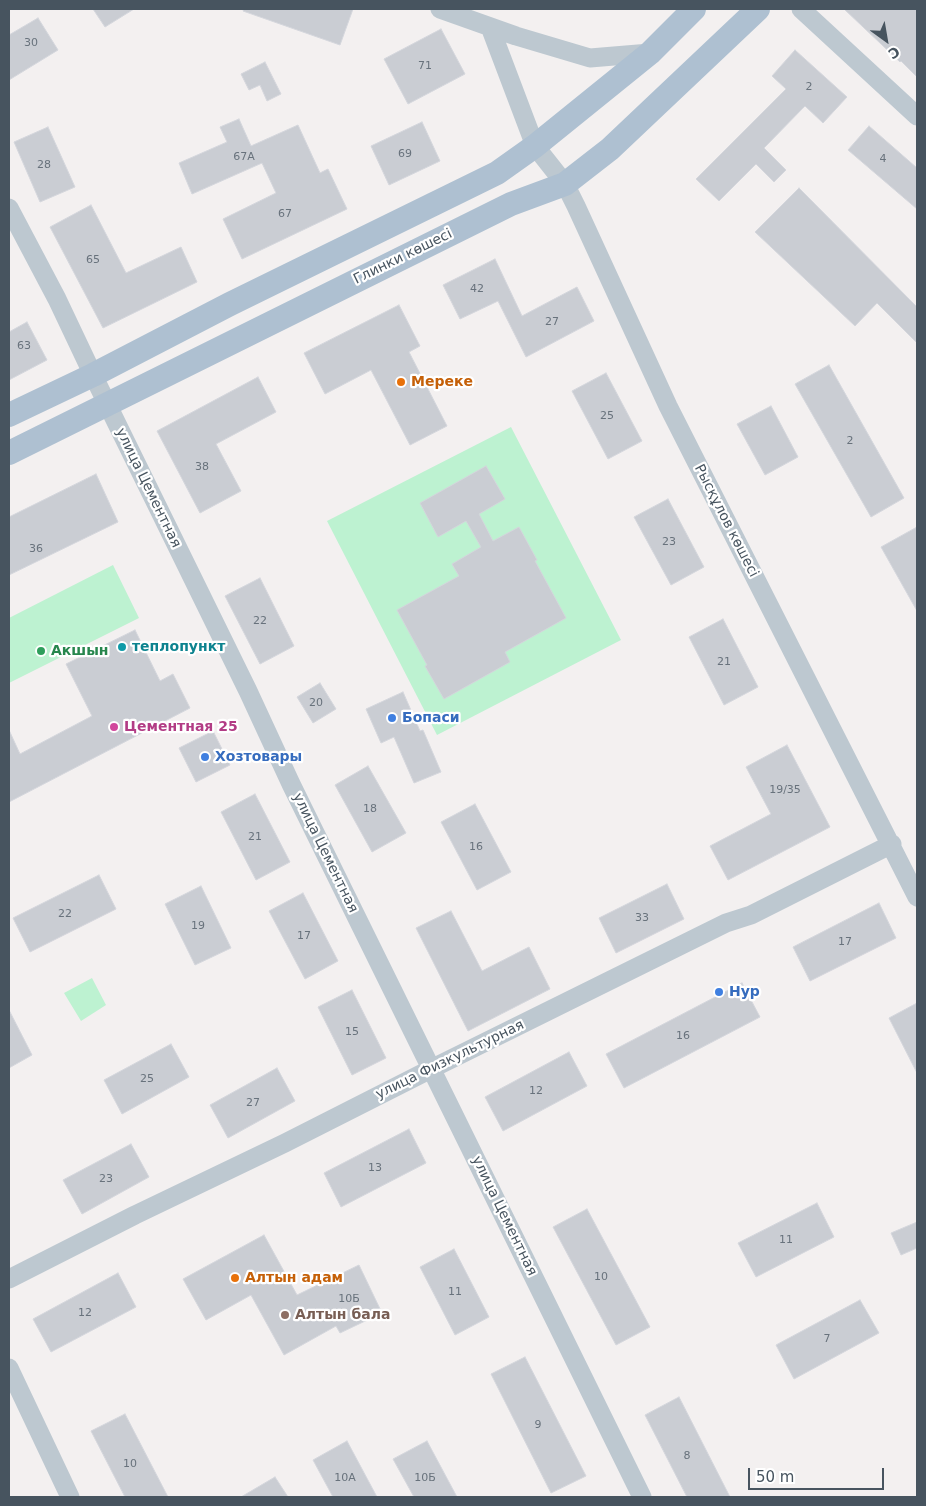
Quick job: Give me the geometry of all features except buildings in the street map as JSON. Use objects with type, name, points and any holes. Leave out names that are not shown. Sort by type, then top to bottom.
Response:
[{"type":"main road","points":[[9,415],[497,173],[536,146],[650,53],[694,9]]},
{"type":"main road","name":"Глинки көшесі","points":[[9,452],[511,204],[565,184],[610,149],[758,9]]},
{"type":"street","points":[[440,9],[490,27],[590,58],[650,53]]},
{"type":"street","points":[[801,9],[917,116]]},
{"type":"street","name":"Рысқұлов көшесі","points":[[490,27],[536,146],[565,184],[673,415],[827,720],[892,844],[917,897]]},
{"type":"street","name":"улица Цементная","points":[[9,208],[57,299],[92,375],[642,1497]]},
{"type":"street","name":"улица Физкультурная","points":[[9,1279],[726,923],[751,915],[892,844]]},
{"type":"street","points":[[9,1368],[70,1497]]},
{"type":"green space","points":[[511,427],[621,640],[437,735],[327,521]]},
{"type":"green space","name":"Акшын","points":[[113,565],[139,618],[9,683],[9,618]]},
{"type":"green space","points":[[92,978],[106,1005],[81,1021],[64,993]]},
{"type":"place","name":"Мереке","points":[[401,382]]},
{"type":"place","name":"теплопункт","points":[[122,647]]},
{"type":"place","name":"Акшын","points":[[41,651]]},
{"type":"place","name":"Бопаси","points":[[392,718]]},
{"type":"place","name":"Цементная 25","points":[[114,727]]},
{"type":"place","name":"Хозтовары","points":[[205,757]]},
{"type":"place","name":"Нур","points":[[719,992]]},
{"type":"place","name":"Алтын адам","points":[[235,1278]]},
{"type":"place","name":"Алтын бала","points":[[285,1315]]}]
